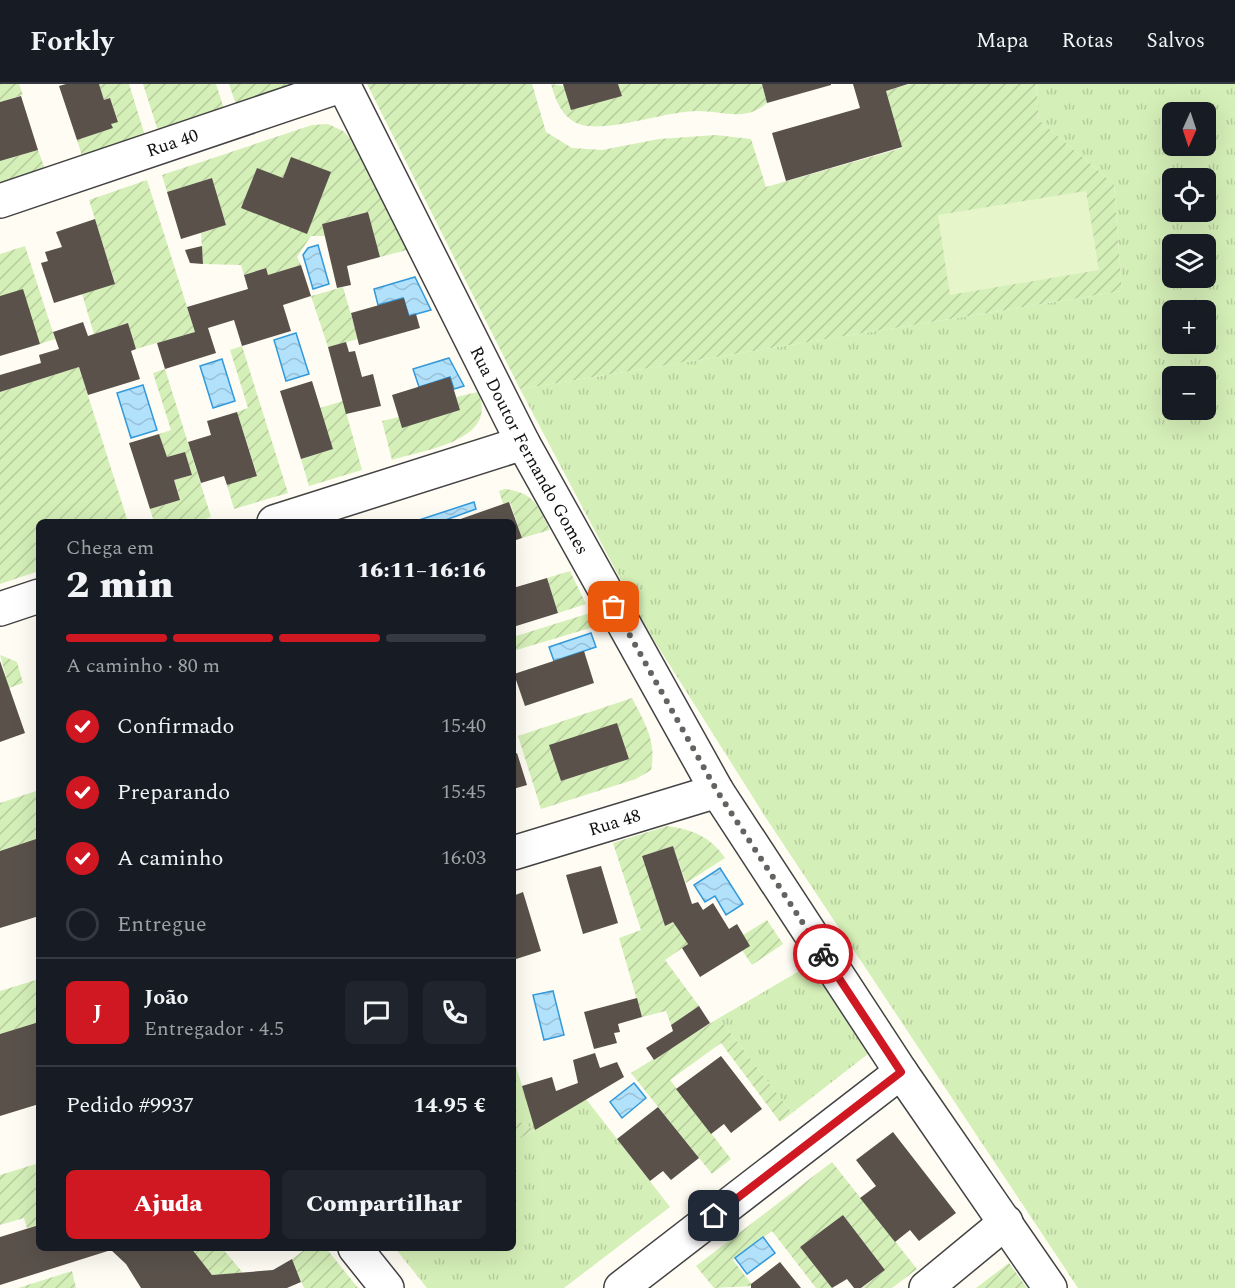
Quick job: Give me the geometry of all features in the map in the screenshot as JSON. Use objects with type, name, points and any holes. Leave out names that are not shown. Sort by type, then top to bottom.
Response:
[{"type":"street","name":"Rua 40","points":[[0,201],[343,84]]},
{"type":"street","name":"Rua Doutor Fernando Gomes","points":[[343,84],[523,443],[717,791],[901,1072],[1050,1288]]},
{"type":"street","points":[[283,519],[523,443]]},
{"type":"street","points":[[0,609],[36,606]]},
{"type":"street","name":"Rua 48","points":[[516,852],[717,791]]},
{"type":"street","points":[[621,1288],[901,1072]]},
{"type":"street","points":[[926,1288],[1006,1222]]},
{"type":"street","points":[[358,1251],[387,1288]]},
{"type":"green space","points":[[0,84],[19,84],[23,95],[0,102]]},
{"type":"green space","points":[[99,84],[129,84],[146,139],[83,159],[77,140],[112,128],[111,124],[118,121],[110,98],[104,100]]},
{"type":"green space","points":[[143,84],[216,84],[225,112],[159,134]]},
{"type":"green space","points":[[229,84],[307,84],[237,108]]},
{"type":"green space","points":[[367,84],[532,84],[546,132],[572,148],[602,150],[659,139],[716,135],[751,139],[766,187],[902,148],[886,91],[910,84],[1036,84],[1039,120],[1114,184],[1122,291],[520,389]]},
{"type":"green space","points":[[551,84],[621,95],[618,84],[762,84],[767,103],[759,109],[742,114],[684,112],[620,124],[591,126],[579,124],[564,113],[557,102]]},
{"type":"green space","points":[[1036,84],[1235,84],[1235,1288],[1078,1288],[766,818],[645,626],[520,389],[1122,291],[1114,184],[1039,120]]},
{"type":"green space","points":[[328,124],[343,131],[354,142],[407,250],[380,257],[368,212],[322,224],[325,236],[311,236],[297,257],[301,265],[268,275],[265,268],[244,275],[241,265],[203,264],[201,233],[226,225],[212,178],[167,192],[162,175],[312,125]]},
{"type":"green space","points":[[38,150],[46,172],[0,188],[0,161]]},
{"type":"green space","points":[[147,180],[195,332],[136,349],[128,323],[94,334],[82,294],[115,283],[89,200]]},
{"type":"green space","points":[[1086,191],[1099,270],[950,295],[938,215]]},
{"type":"green space","points":[[25,246],[55,339],[40,344],[0,302],[0,254]]},
{"type":"green space","points":[[343,287],[358,339],[328,347],[311,296]]},
{"type":"green space","points":[[242,346],[288,493],[234,509],[227,485],[257,475],[237,412],[248,408],[230,350]]},
{"type":"green space","points":[[79,367],[127,519],[36,519],[36,572],[0,584],[0,392]]},
{"type":"green space","points":[[165,369],[211,517],[153,519],[150,509],[180,500],[174,480],[192,475],[185,452],[167,457],[159,434],[171,430],[153,373]]},
{"type":"green space","points":[[478,392],[482,409],[478,422],[469,432],[439,447],[392,460],[382,421],[399,417],[402,427],[460,410],[456,397]]},
{"type":"green space","points":[[343,401],[362,470],[309,486],[301,459],[333,449],[320,408]]},
{"type":"green space","points":[[505,489],[515,491],[529,497],[538,507],[550,530],[522,538],[510,502],[503,504],[499,491]]},
{"type":"green space","points":[[570,571],[586,604],[558,613],[547,578]]},
{"type":"green space","points":[[590,613],[597,626],[516,650],[516,636]]},
{"type":"green space","points":[[0,655],[17,662],[23,683],[9,688]]},
{"type":"green space","points":[[632,698],[651,742],[651,770],[636,779],[541,809],[518,736]],"holes":[[[617,724],[629,759],[561,781],[550,745]]]},
{"type":"green space","points":[[36,791],[36,839],[0,851],[0,803]]},
{"type":"green space","points":[[667,826],[700,835],[713,844],[725,858],[686,883],[673,846],[642,856],[665,926],[673,922],[688,944],[665,960],[699,1006],[671,1025],[666,1011],[642,1017],[619,938],[641,930],[613,843]]},
{"type":"green space","points":[[767,920],[783,944],[752,965],[742,950],[743,935]]},
{"type":"green space","points":[[801,970],[815,973],[868,1054],[792,1113],[719,1018]]},
{"type":"green space","points":[[36,980],[36,1023],[0,1034],[0,991]]},
{"type":"green space","points":[[719,1018],[792,1113],[780,1122],[721,1043],[670,1080],[731,1159],[712,1174],[631,1073]]},
{"type":"green space","points":[[516,1066],[522,1086],[586,1099],[670,1207],[564,1288],[427,1288],[397,1251],[516,1251],[516,1140],[535,1130],[516,1120]]},
{"type":"green space","points":[[516,1120],[535,1130],[516,1140]]},
{"type":"green space","points":[[832,1162],[917,1269],[892,1288],[862,1288],[885,1270],[843,1215],[800,1247],[832,1288],[816,1288],[772,1231],[733,1260],[753,1286],[714,1288],[696,1266]]},
{"type":"green space","points":[[36,1164],[36,1226],[27,1228],[24,1218],[0,1225],[0,1175]]},
{"type":"green space","points":[[193,1251],[225,1251],[243,1273],[212,1275]]},
{"type":"green space","points":[[303,1251],[328,1251],[358,1288],[304,1288],[292,1259]]},
{"type":"green space","points":[[1009,1263],[1027,1288],[976,1288]]},
{"type":"green space","points":[[72,1271],[76,1288],[18,1288]]},
{"type":"water","points":[[318,245],[329,284],[313,289],[303,255],[308,248]]},
{"type":"water","points":[[415,277],[431,310],[409,316],[403,298],[378,305],[374,289]]},
{"type":"water","points":[[296,333],[309,374],[286,381],[274,340]]},
{"type":"water","points":[[449,358],[464,386],[454,389],[450,377],[419,387],[413,369]]},
{"type":"water","points":[[222,359],[235,401],[213,408],[200,366]]},
{"type":"water","points":[[143,385],[157,430],[131,438],[117,393]]},
{"type":"water","points":[[474,502],[476,509],[448,519],[422,519]]},
{"type":"water","points":[[591,633],[596,647],[554,661],[549,647]]},
{"type":"water","points":[[720,868],[743,904],[726,915],[715,896],[705,902],[694,885]]},
{"type":"water","points":[[553,991],[564,1035],[544,1040],[533,995]]},
{"type":"water","points":[[634,1083],[646,1098],[622,1118],[610,1102]]},
{"type":"water","points":[[763,1237],[775,1253],[747,1274],[735,1258]]},
{"type":"building","points":[[99,84],[104,100],[110,98],[118,122],[111,124],[113,128],[77,140],[59,86]]},
{"type":"building","points":[[563,84],[618,84],[622,96],[571,110]]},
{"type":"building","points":[[762,84],[831,84],[831,85],[767,103]]},
{"type":"building","points":[[853,84],[908,84],[886,91],[902,147],[786,181],[772,133],[860,108]]},
{"type":"building","points":[[21,96],[38,150],[0,161],[0,102]]},
{"type":"building","points":[[291,157],[331,172],[307,234],[241,208],[257,168],[283,178]]},
{"type":"building","points":[[212,178],[226,225],[181,239],[167,192]]},
{"type":"building","points":[[368,212],[380,257],[347,266],[351,285],[337,288],[322,224]]},
{"type":"building","points":[[95,219],[115,284],[54,303],[41,263],[48,261],[45,252],[62,247],[56,232]]},
{"type":"building","points":[[202,246],[203,264],[190,263],[185,250]]},
{"type":"building","points":[[301,265],[311,296],[283,305],[291,331],[242,346],[234,320],[208,328],[216,353],[165,369],[157,343],[195,332],[187,307],[248,289],[244,275],[266,268],[268,275]]},
{"type":"building","points":[[23,289],[40,344],[0,356],[0,296]]},
{"type":"building","points":[[404,298],[409,316],[416,314],[420,328],[359,345],[351,313]]},
{"type":"building","points":[[83,322],[88,336],[128,323],[136,349],[131,351],[140,379],[88,395],[79,367],[0,392],[0,375],[41,363],[39,355],[59,349],[53,332]]},
{"type":"building","points":[[346,342],[349,352],[355,351],[362,377],[373,374],[381,406],[346,414],[328,347]]},
{"type":"building","points":[[450,377],[460,410],[402,428],[392,395]]},
{"type":"building","points":[[312,381],[333,449],[301,459],[280,391]]},
{"type":"building","points":[[237,412],[257,476],[227,485],[224,476],[201,483],[188,442],[211,435],[207,421]]},
{"type":"building","points":[[159,434],[167,457],[185,452],[192,475],[174,480],[180,500],[150,509],[129,443]]},
{"type":"building","points":[[509,502],[515,519],[461,519]]},
{"type":"building","points":[[516,521],[522,538],[516,540]]},
{"type":"building","points":[[547,578],[558,613],[516,626],[516,587]]},
{"type":"building","points":[[584,651],[594,683],[525,706],[516,673]]},
{"type":"building","points":[[0,661],[25,733],[0,742]]},
{"type":"building","points":[[617,723],[629,759],[561,781],[549,745]]},
{"type":"building","points":[[516,754],[527,785],[516,788]]},
{"type":"building","points":[[36,839],[36,917],[0,928],[0,851]]},
{"type":"building","points":[[673,846],[692,904],[698,902],[703,910],[713,903],[729,929],[737,924],[750,946],[700,977],[682,948],[688,944],[673,922],[665,926],[642,856]]},
{"type":"building","points":[[601,866],[618,923],[583,934],[566,875]]},
{"type":"building","points":[[523,892],[541,951],[516,959],[516,895]]},
{"type":"building","points":[[637,998],[642,1017],[618,1024],[620,1032],[614,1033],[617,1043],[594,1049],[584,1012]]},
{"type":"building","points":[[699,1006],[710,1023],[654,1060],[646,1048],[673,1031],[671,1025]]},
{"type":"building","points":[[36,1023],[36,1105],[0,1116],[0,1034]]},
{"type":"building","points":[[595,1053],[600,1068],[617,1062],[624,1077],[535,1130],[522,1086],[552,1077],[556,1091],[578,1083],[573,1060]]},
{"type":"building","points":[[721,1056],[762,1109],[731,1133],[724,1124],[711,1134],[676,1089]]},
{"type":"building","points":[[658,1107],[699,1158],[671,1180],[663,1171],[650,1181],[617,1139]]},
{"type":"building","points":[[893,1132],[956,1213],[919,1241],[910,1230],[895,1242],[860,1198],[876,1186],[856,1160]]},
{"type":"building","points":[[843,1215],[885,1270],[861,1288],[854,1288],[847,1279],[832,1288],[800,1247]]},
{"type":"building","points":[[36,1226],[36,1251],[108,1251],[0,1285],[0,1237]]},
{"type":"building","points":[[112,1251],[193,1251],[212,1275],[273,1270],[292,1259],[301,1282],[287,1288],[141,1288],[126,1264]]},
{"type":"building","points":[[780,1262],[801,1288],[751,1288],[751,1284]]},
{"type":"way so far","points":[[614,607],[717,791],[823,954]]},
{"type":"route","points":[[714,1216],[901,1072],[823,954]]}]
